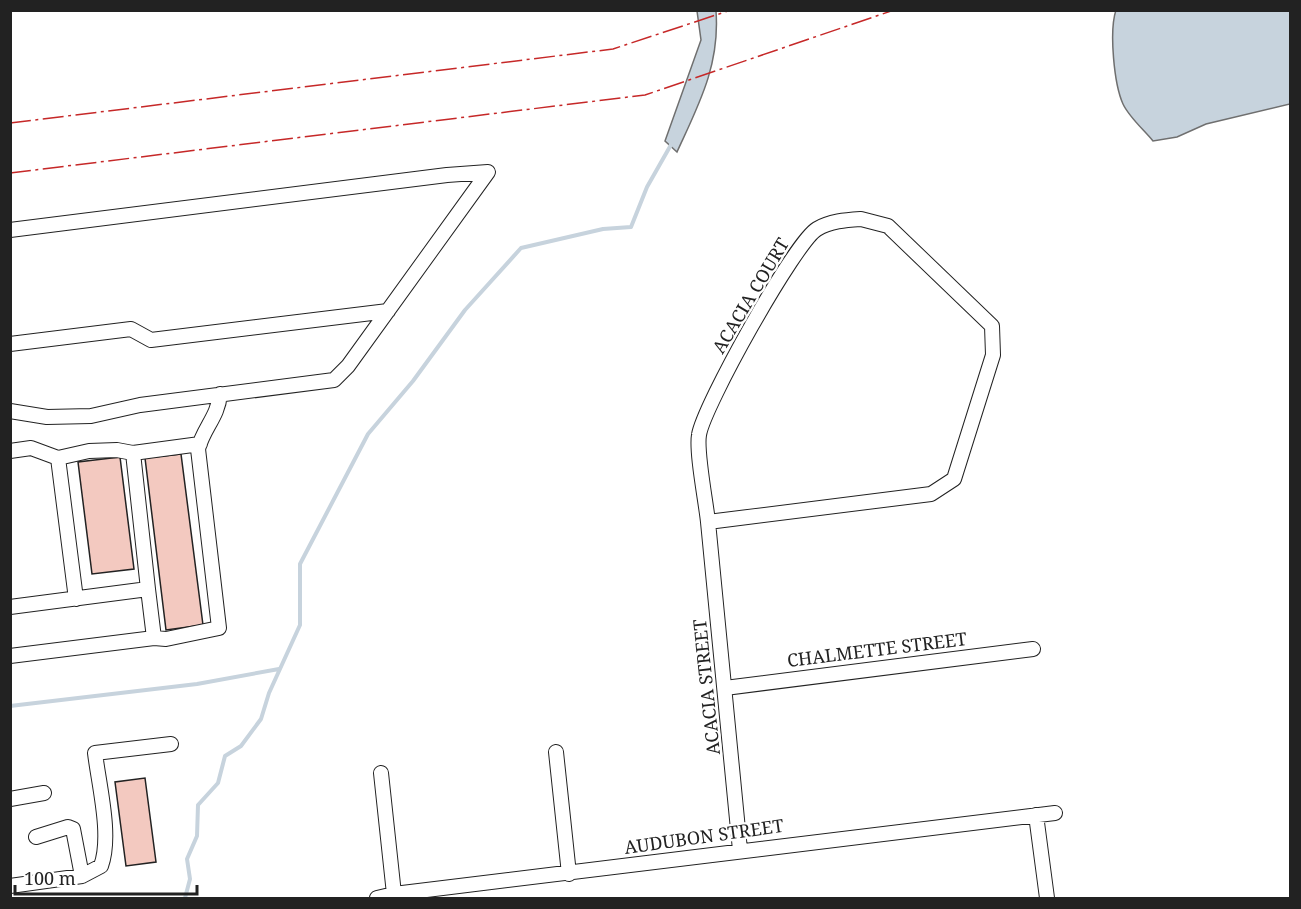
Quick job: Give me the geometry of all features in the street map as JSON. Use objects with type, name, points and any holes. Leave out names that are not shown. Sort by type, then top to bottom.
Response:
[{"type":"street","points":[[10,230],[447,175],[488,172],[348,366],[334,380],[140,405],[91,416],[47,417],[10,411]]},
{"type":"street","name":"ACACIA COURT","points":[[861,219],[888,226],[992,326],[993,356],[954,479],[931,494],[708,522],[698,436],[709,402],[796,253],[815,230],[838,221],[861,219]]},
{"type":"street","points":[[10,344],[131,329],[151,340],[388,311]]},
{"type":"street","points":[[10,656],[154,638],[166,639],[219,628],[200,444],[202,435],[219,410],[220,394]]},
{"type":"street","points":[[10,451],[31,448],[58,458],[89,451],[117,450],[133,453],[200,444]]},
{"type":"street","points":[[133,453],[154,638]]},
{"type":"street","points":[[58,458],[76,599]]},
{"type":"street","name":"ACACIA STREET","points":[[708,522],[740,850]]},
{"type":"street","points":[[10,607],[148,590]]},
{"type":"street","name":"CHALMETTE STREET","points":[[725,688],[1033,649]]},
{"type":"street","points":[[10,886],[82,876],[101,866],[106,854],[95,753],[171,744]]},
{"type":"street","points":[[556,752],[569,874]]},
{"type":"street","points":[[381,773],[394,894]]},
{"type":"street","points":[[10,799],[44,793]]},
{"type":"street","name":"AUDUBON STREET","points":[[377,898],[740,850],[1055,813]]},
{"type":"street","points":[[1036,815],[1047,898]]},
{"type":"street","points":[[36,837],[68,827],[73,829],[82,876]]},
{"type":"shaded area","points":[[1116,10],[1290,11],[1290,104],[1206,124],[1177,137],[1153,141],[1129,114],[1120,95],[1113,44]]},
{"type":"shaded area","points":[[697,11],[716,11],[715,49],[706,84],[677,152],[665,141],[701,40]]},
{"type":"building","points":[[181,454],[203,625],[166,630],[145,458]]},
{"type":"building","points":[[120,457],[134,569],[92,574],[78,462]]},
{"type":"building","points":[[145,778],[156,862],[126,866],[115,782]]},
{"type":"waterway","points":[[185,898],[190,879],[187,859],[197,836],[198,805],[218,783],[225,756],[241,746],[261,719],[269,693],[300,625],[300,564],[368,434],[413,381],[465,310],[521,248],[603,229],[631,227],[647,187],[672,143]]},
{"type":"waterway","points":[[10,706],[197,684],[279,669]]},
{"type":"power","points":[[10,123],[613,49],[731,10]]},
{"type":"power","points":[[10,173],[645,95],[894,10]]}]
